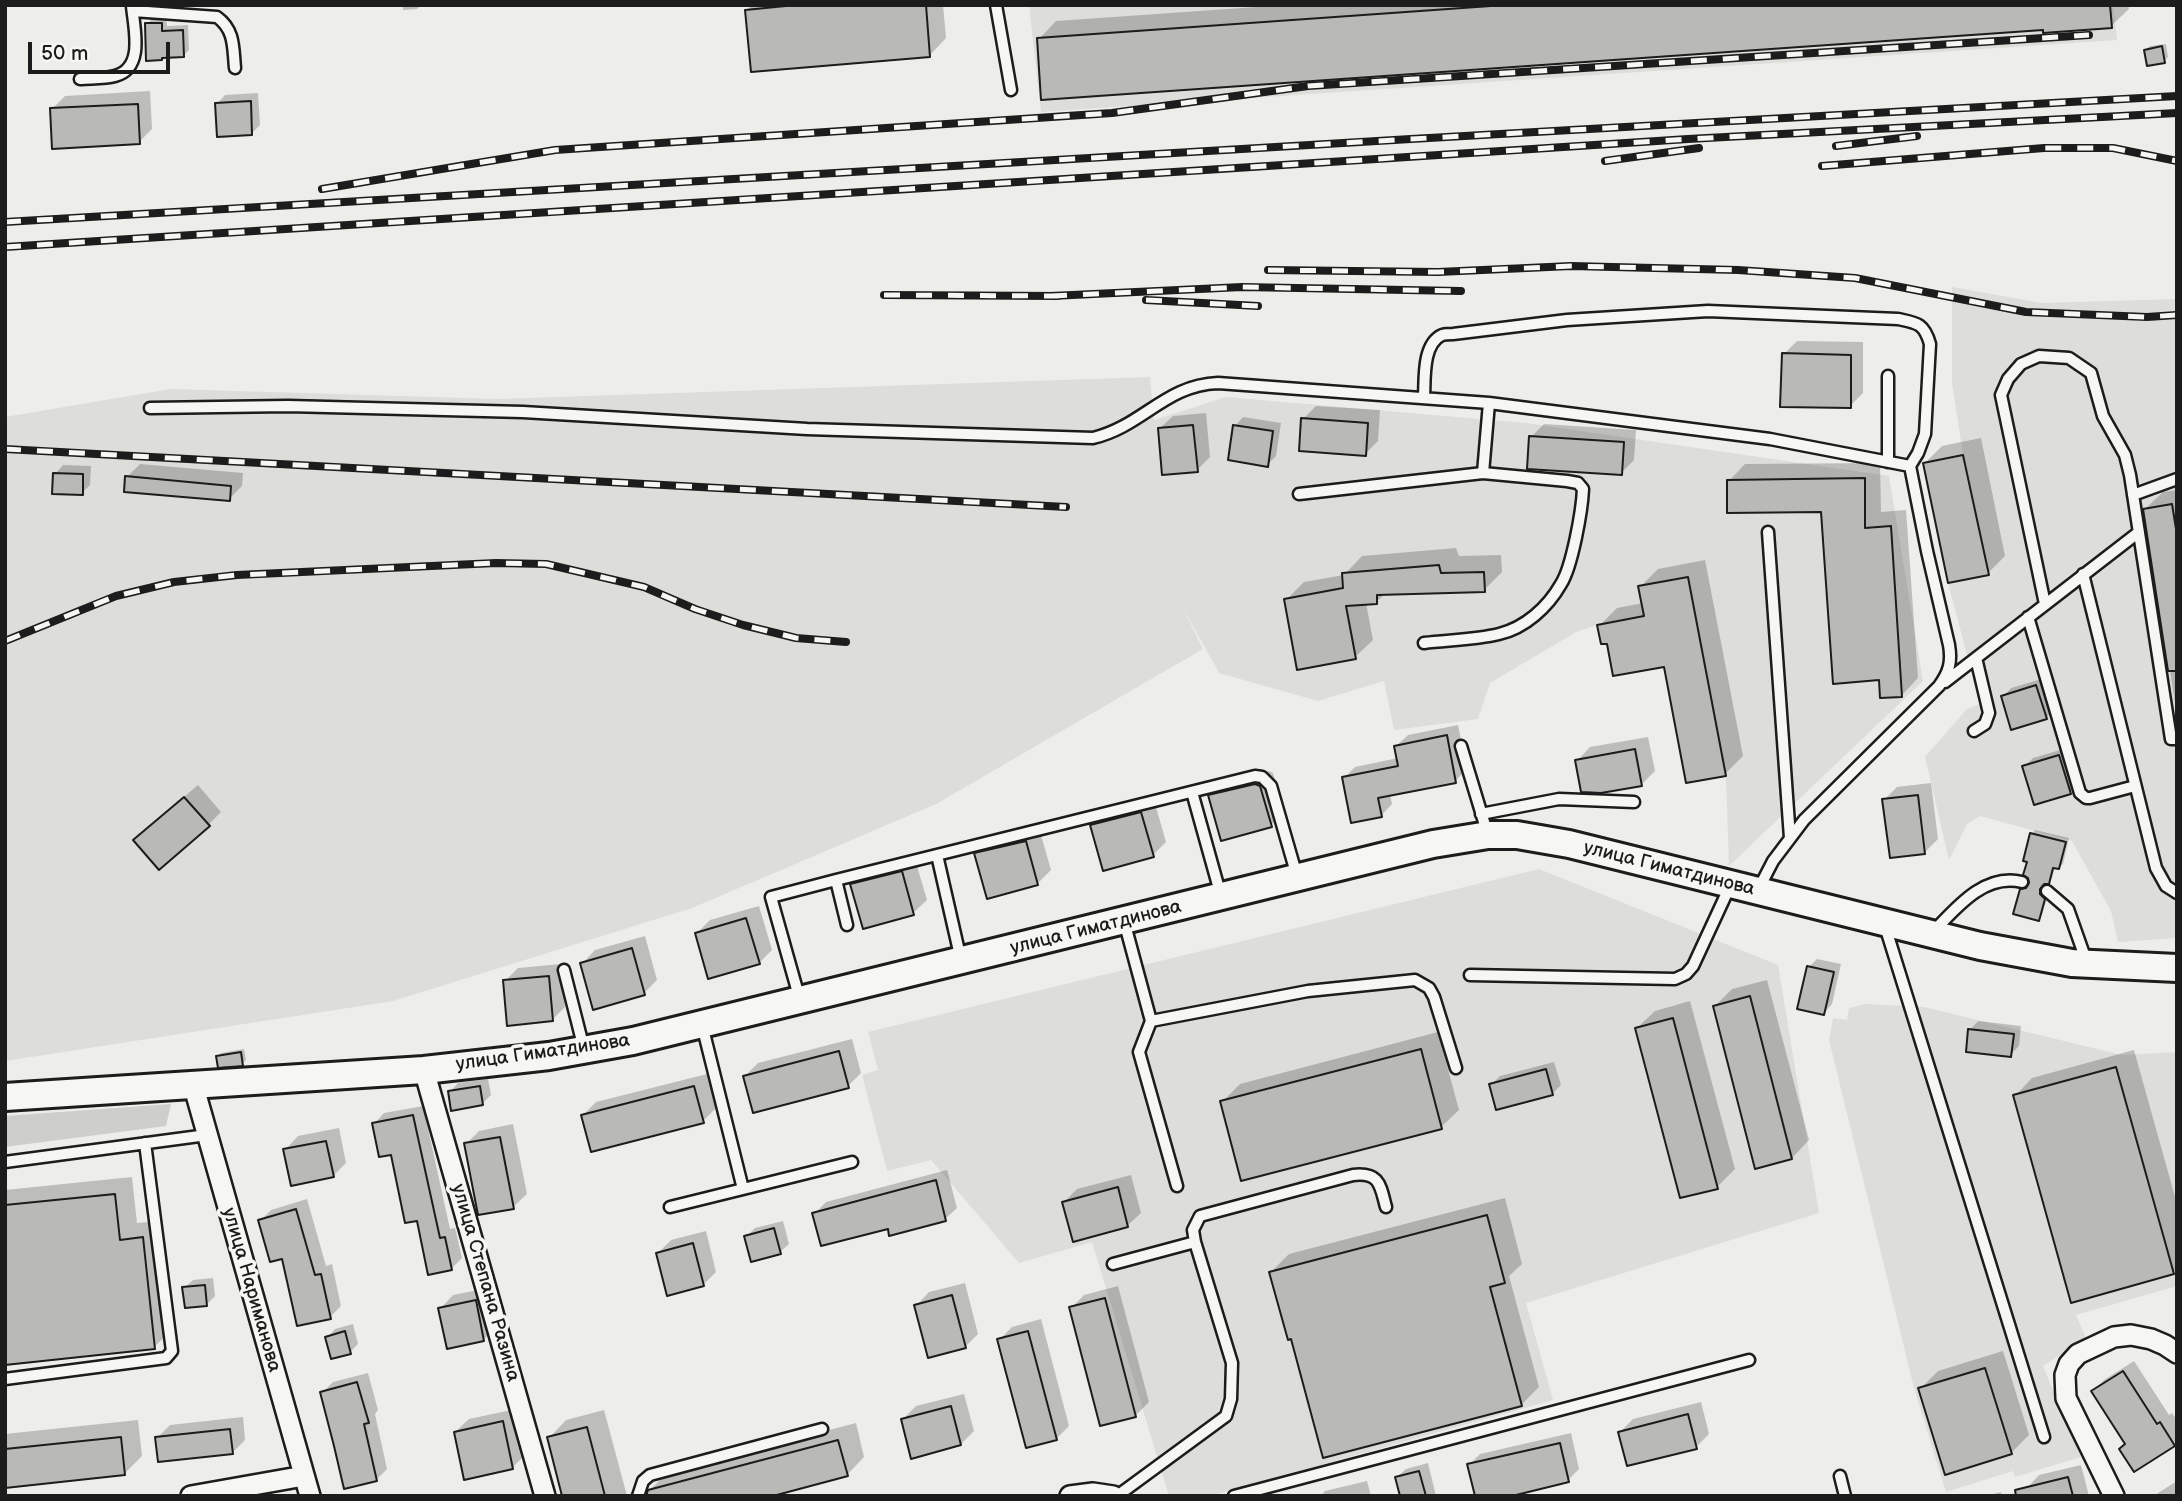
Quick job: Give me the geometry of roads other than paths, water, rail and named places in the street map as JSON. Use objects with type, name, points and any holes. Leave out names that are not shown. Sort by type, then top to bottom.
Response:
[{"type":"main road","name":"улица Гиматдинова","points":[[5,1097],[424,1070],[548,1056],[634,1041],[1433,844],[1484,825],[1980,946],[2088,964],[2177,968]]},
{"type":"street","name":"улица Степана Разина","points":[[424,1070],[545,1496]]},
{"type":"street","name":"улица Нариманова","points":[[193,1084],[310,1496]]},
{"type":"street","points":[[2114,1496],[2066,1398],[2065,1374],[2078,1354],[2114,1337],[2131,1335],[2151,1339],[2177,1353]]},
{"type":"street","points":[[191,1496],[304,1476]]},
{"type":"street","points":[[1070,1496],[1093,1493],[1115,1496]]},
{"type":"lane","points":[[996,5],[1011,90]]},
{"type":"lane","points":[[80,79],[117,76],[129,67],[135,57],[133,8],[217,17],[226,23],[230,30],[235,68]]},
{"type":"lane","points":[[1424,398],[1428,354],[1432,343],[1441,335],[1567,320],[1708,311],[1898,319],[1918,323],[1927,333],[1930,344],[1925,434],[1910,466],[1950,645],[1948,674],[1939,687]]},
{"type":"lane","points":[[2045,604],[2001,395],[2008,379],[2021,364],[2039,356],[2070,358],[2091,373],[2103,416],[2125,455],[2171,739],[2177,738]]},
{"type":"lane","points":[[1888,376],[1888,462]]},
{"type":"lane","points":[[150,408],[288,406],[523,412],[807,429],[1093,438],[1127,426],[1187,388],[1202,384],[1232,384],[1489,403],[1770,439],[1910,466]]},
{"type":"lane","points":[[1483,473],[1489,403]]},
{"type":"lane","points":[[1299,494],[1483,473],[1578,483],[1583,489],[1575,538],[1563,582],[1542,609],[1524,623],[1500,634],[1424,643]]},
{"type":"lane","points":[[2133,495],[2177,479]]},
{"type":"lane","points":[[1768,532],[1790,838]]},
{"type":"lane","points":[[1758,890],[1773,861],[1804,820],[1939,687],[2139,532]]},
{"type":"lane","points":[[2083,574],[2156,869],[2166,886],[2177,893]]},
{"type":"lane","points":[[2028,617],[2080,793],[2090,798],[2135,786]]},
{"type":"lane","points":[[1974,731],[1985,724],[1989,713],[1976,658]]},
{"type":"lane","points":[[1461,746],[1484,825],[1559,799],[1633,803]]},
{"type":"lane","points":[[800,1000],[771,897],[1255,776],[1266,780],[1271,786],[1297,878]]},
{"type":"lane","points":[[1192,792],[1221,897]]},
{"type":"lane","points":[[937,855],[961,961]]},
{"type":"lane","points":[[836,880],[847,925]]},
{"type":"lane","points":[[1931,934],[1981,887],[2012,880],[2021,882]]},
{"type":"lane","points":[[1470,975],[1675,979],[1686,974],[1693,966],[1731,884]]},
{"type":"lane","points":[[2047,891],[2068,909],[2088,964]]},
{"type":"lane","points":[[1124,920],[1151,1021],[1139,1052],[1177,1186]]},
{"type":"lane","points":[[1883,922],[2044,1437]]},
{"type":"lane","points":[[564,970],[584,1050]]},
{"type":"lane","points":[[1151,1021],[1308,991],[1415,980],[1429,988],[1434,997],[1455,1068]]},
{"type":"lane","points":[[702,1025],[743,1189]]},
{"type":"lane","points":[[5,1162],[207,1135]]},
{"type":"lane","points":[[5,1379],[166,1358],[172,1351],[145,1143]]},
{"type":"lane","points":[[670,1207],[852,1162]]},
{"type":"lane","points":[[1115,1496],[1226,1416],[1232,1390],[1232,1363],[1195,1242],[1193,1230],[1200,1216],[1353,1175],[1366,1174],[1380,1184],[1387,1207]]},
{"type":"lane","points":[[1113,1264],[1195,1242]]},
{"type":"lane","points":[[1234,1496],[1749,1360]]},
{"type":"lane","points":[[638,1496],[643,1481],[650,1475],[822,1429]]},
{"type":"lane","points":[[1840,1476],[1845,1496]]},
{"type":"railway","points":[[322,189],[555,150],[1112,113],[1308,86],[2089,35]]},
{"type":"railway","points":[[5,222],[2177,96]]},
{"type":"railway","points":[[5,247],[1688,139],[2177,113]]},
{"type":"railway","points":[[1836,146],[1917,136]]},
{"type":"railway","points":[[1605,161],[1699,148]]},
{"type":"railway","points":[[1822,166],[2044,148],[2113,148],[2177,161]]},
{"type":"railway","points":[[1268,270],[1438,272],[1571,266],[1738,270],[1855,278],[2026,312],[2147,317],[2177,315]]},
{"type":"railway","points":[[1051,296],[1242,287],[1461,291]]},
{"type":"railway","points":[[884,295],[1059,296]]},
{"type":"railway","points":[[1146,300],[1258,306]]},
{"type":"railway","points":[[5,449],[1066,507]]},
{"type":"railway","points":[[5,641],[116,596],[174,582],[237,575],[496,563],[546,564],[644,587],[695,609],[743,625],[796,638],[846,642]]}]
